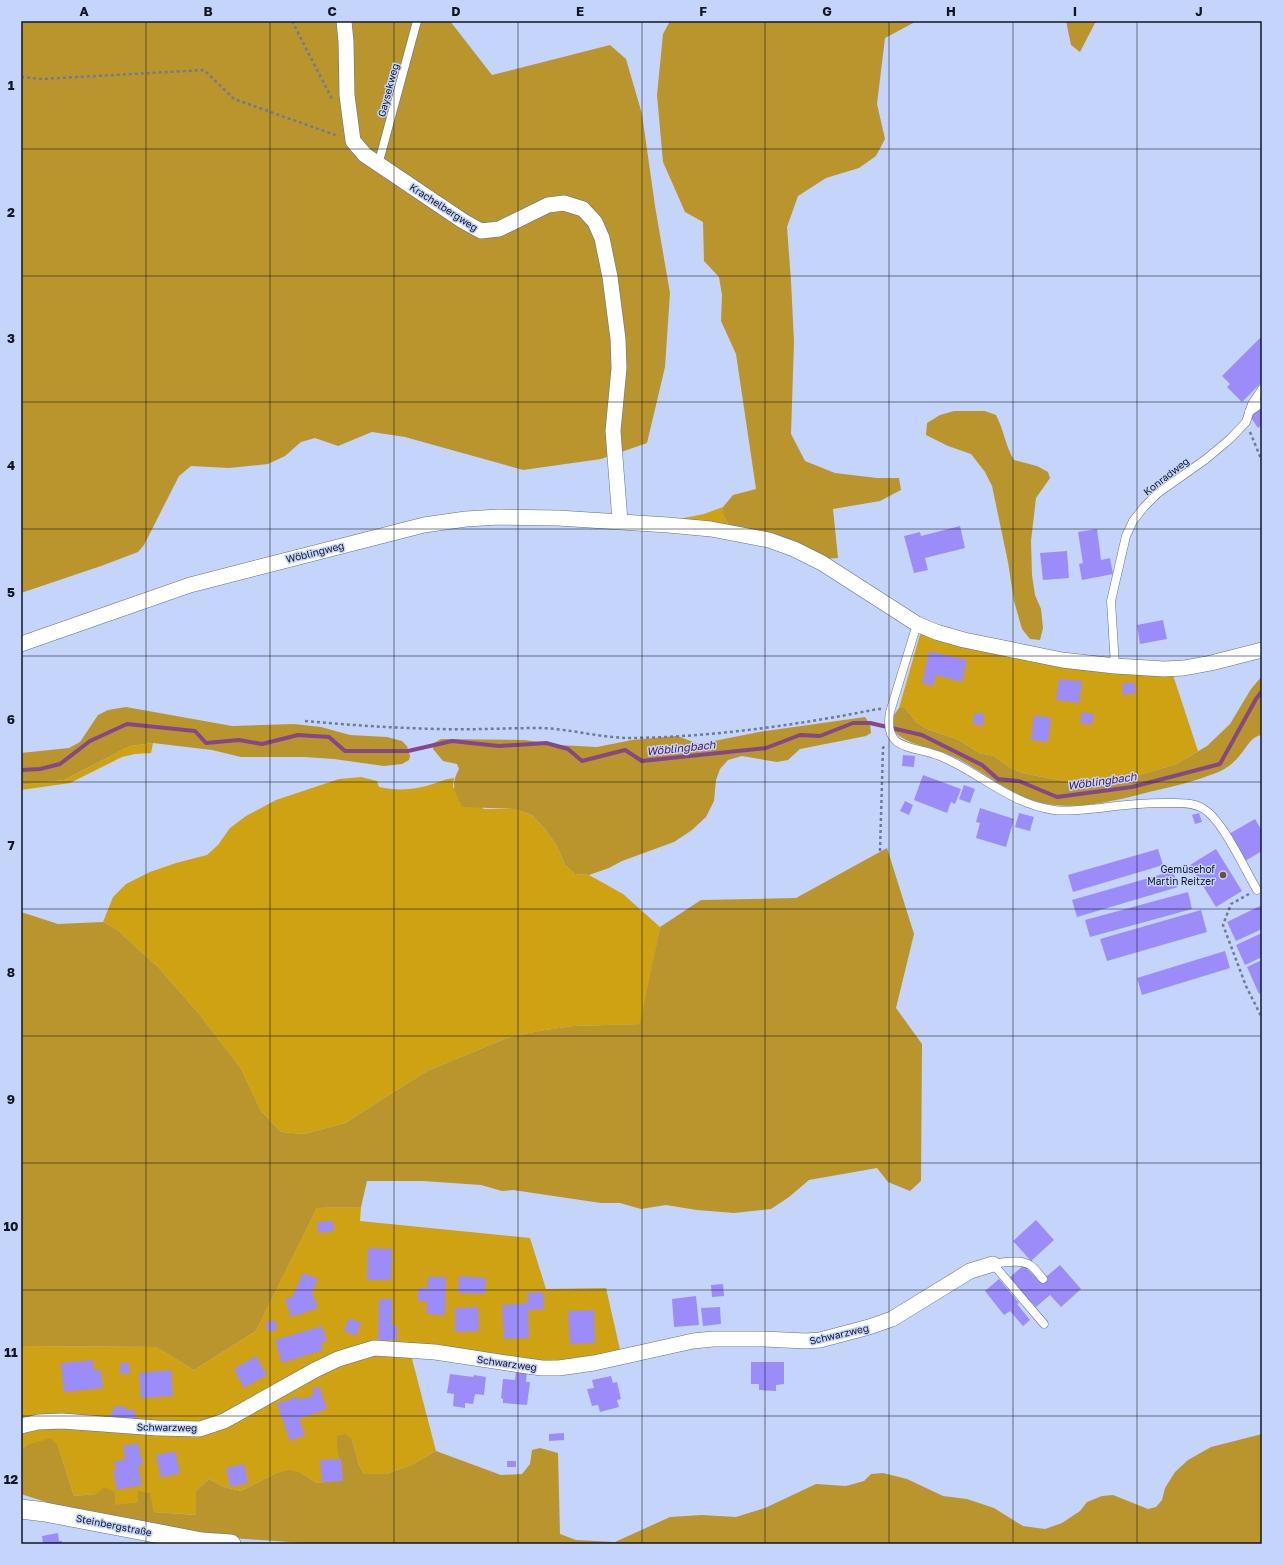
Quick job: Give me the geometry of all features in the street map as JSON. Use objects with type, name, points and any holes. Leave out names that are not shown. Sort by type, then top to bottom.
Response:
[{"type":"street","points":[[344,21],[347,95],[354,141]]},
{"type":"street","name":"Krachelbergweg","points":[[354,141],[366,155],[378,165],[420,191],[463,221],[482,231],[499,229],[548,205],[564,202],[583,209],[595,222],[602,238],[610,277],[618,338],[619,368],[614,431],[620,521]]},
{"type":"street","name":"Wöblingweg","points":[[21,644],[190,585],[424,526],[466,519],[499,517],[620,521],[711,529],[769,540],[794,549],[822,563],[917,624],[936,632],[964,640],[1062,660],[1115,666],[1164,669],[1184,668],[1211,663],[1262,650]]},
{"type":"street","name":"Schwarzweg","points":[[21,1426],[38,1422],[62,1421],[157,1428],[200,1428],[224,1421],[282,1388],[338,1359],[374,1348],[435,1352],[542,1368],[559,1368],[594,1363],[713,1339],[763,1339],[806,1342],[820,1340],[869,1327],[892,1319],[970,1271],[993,1264]]},
{"type":"street","name":"Steinbergstraße","points":[[21,1509],[45,1512],[202,1542],[231,1544]]},
{"type":"lane","name":"Gaysekweg","points":[[378,165],[417,21]]},
{"type":"lane","name":"Konradweg","points":[[1115,666],[1111,601],[1126,536],[1133,521],[1158,493],[1206,459],[1246,422],[1255,398],[1262,389]]},
{"type":"lane","points":[[1249,412],[1262,404]]},
{"type":"lane","points":[[917,624],[888,722],[890,735],[895,740],[903,745],[951,761],[1012,797],[1038,807],[1057,810],[1076,810],[1147,803],[1177,803],[1191,804],[1202,808],[1220,824],[1257,890]]},
{"type":"lane","points":[[993,1264],[1014,1262],[1026,1263],[1032,1266],[1043,1279]]},
{"type":"lane","points":[[993,1264],[1044,1324]]},
{"type":"path","points":[[292,21],[335,106]]},
{"type":"path","points":[[21,77],[42,79],[204,70],[234,99],[354,141]]},
{"type":"path","points":[[1246,422],[1262,461]]},
{"type":"path","points":[[305,721],[361,726],[438,729],[542,728],[630,738],[691,735],[757,728],[878,709],[890,712]]},
{"type":"path","points":[[880,851],[884,748],[890,735]]},
{"type":"path","points":[[1257,890],[1231,904],[1223,925],[1243,979],[1262,1018]]},
{"type":"shaded area","points":[[21,21],[450,21],[492,75],[610,45],[626,59],[642,114],[655,206],[670,293],[665,367],[647,443],[601,459],[523,470],[405,437],[372,432],[338,446],[315,438],[301,442],[285,456],[268,464],[229,468],[191,466],[179,476],[144,545],[138,552],[21,593]]},
{"type":"shaded area","points":[[670,21],[917,21],[885,38],[877,104],[885,139],[876,156],[859,168],[826,178],[798,196],[787,227],[794,342],[791,434],[805,461],[835,473],[877,478],[899,478],[901,490],[880,501],[833,509],[838,558],[824,559],[731,528],[723,515],[723,507],[733,495],[756,489],[736,354],[721,321],[722,295],[719,277],[704,261],[703,222],[685,212],[663,162],[657,95],[663,34]]},
{"type":"shaded area","points":[[1066,21],[1101,21],[1095,23],[1080,52],[1071,45]]},
{"type":"shaded area","points":[[954,411],[985,411],[996,415],[1014,460],[1037,466],[1048,472],[1050,478],[1036,498],[1031,541],[1032,575],[1035,595],[1041,609],[1043,628],[1040,640],[1030,639],[1022,629],[1014,601],[1008,562],[992,486],[985,472],[971,454],[948,446],[926,435],[927,423],[940,415]]},
{"type":"shaded area","points":[[723,507],[723,515],[731,528],[669,521],[704,514]]},
{"type":"shaded area","points":[[921,631],[1172,672],[1198,751],[1176,764],[1122,779],[1084,782],[1064,781],[1022,773],[1009,767],[994,756],[979,753],[959,740],[927,729],[916,722],[905,708],[899,708]]},
{"type":"shaded area","points":[[1262,676],[1262,735],[1255,737],[1230,766],[1219,772],[1192,781],[1103,803],[1072,806],[1042,803],[1027,798],[1017,794],[962,761],[945,753],[906,740],[894,731],[894,715],[899,708],[905,708],[916,722],[927,729],[959,740],[979,753],[994,756],[1009,767],[1022,773],[1064,781],[1084,782],[1122,779],[1176,764],[1207,746],[1230,724],[1251,689]]},
{"type":"shaded area","points":[[126,707],[232,726],[294,724],[321,727],[350,735],[387,737],[402,741],[407,746],[410,756],[409,760],[402,764],[384,766],[334,759],[304,757],[241,757],[212,750],[153,743],[130,746],[64,780],[21,785],[21,753],[69,748],[80,742],[98,715],[108,710]]},
{"type":"shaded area","points":[[865,717],[870,724],[871,733],[866,736],[800,749],[788,760],[777,762],[742,756],[728,760],[720,769],[716,780],[714,801],[706,817],[692,830],[674,842],[589,875],[575,874],[565,865],[557,846],[545,829],[532,815],[514,809],[462,807],[454,788],[456,775],[459,769],[457,764],[443,761],[433,749],[434,743],[441,739],[525,740],[558,745],[597,747],[632,740],[677,736],[699,744],[759,732]]},
{"type":"shaded area","points":[[153,743],[151,753],[122,757],[70,783],[21,790],[21,785],[64,780],[130,746]]},
{"type":"shaded area","points":[[361,777],[377,781],[379,787],[400,789],[420,788],[454,778],[453,787],[484,809],[514,809],[532,815],[545,829],[557,846],[565,865],[575,874],[589,875],[623,894],[660,927],[641,1024],[573,1026],[538,1031],[507,1038],[427,1071],[345,1123],[304,1134],[281,1132],[261,1111],[240,1067],[200,1015],[158,967],[115,928],[103,922],[113,897],[126,884],[150,872],[207,855],[218,845],[230,828],[246,816],[276,800],[339,779]]},
{"type":"shaded area","points":[[887,848],[914,934],[896,1008],[922,1044],[921,1181],[910,1191],[888,1182],[877,1168],[809,1180],[789,1197],[771,1209],[734,1213],[697,1210],[666,1205],[641,1209],[620,1203],[601,1203],[513,1190],[502,1191],[481,1185],[423,1181],[367,1181],[361,1207],[317,1208],[256,1331],[194,1370],[156,1347],[21,1346],[21,912],[58,924],[103,922],[115,928],[158,967],[200,1015],[240,1067],[261,1111],[281,1132],[304,1134],[345,1123],[427,1071],[507,1038],[538,1031],[573,1026],[640,1024],[660,927],[701,900],[796,898]]},
{"type":"shaded area","points":[[361,1207],[360,1221],[530,1238],[546,1289],[606,1288],[621,1354],[559,1365],[373,1345],[212,1422],[21,1423],[21,1346],[156,1347],[194,1370],[256,1331],[317,1208]]},
{"type":"shaded area","points":[[374,1353],[411,1355],[436,1451],[411,1465],[386,1474],[364,1474],[359,1465],[352,1439],[342,1471],[333,1481],[317,1483],[301,1473],[274,1474],[241,1491],[224,1487],[209,1479],[196,1491],[197,1515],[154,1512],[149,1493],[138,1492],[138,1502],[114,1506],[96,1494],[74,1496],[58,1446],[27,1445],[21,1450],[21,1432],[39,1427],[184,1435],[321,1373]]},
{"type":"shaded area","points":[[345,1434],[352,1439],[359,1465],[364,1474],[386,1474],[411,1465],[436,1451],[501,1475],[522,1474],[530,1464],[532,1450],[540,1448],[558,1453],[560,1534],[576,1540],[615,1542],[670,1517],[702,1515],[736,1517],[765,1508],[816,1484],[846,1486],[864,1481],[871,1474],[883,1473],[907,1479],[943,1496],[967,1499],[994,1508],[1023,1526],[1045,1529],[1062,1523],[1080,1511],[1087,1502],[1102,1496],[1113,1495],[1148,1509],[1156,1507],[1162,1500],[1165,1488],[1175,1472],[1188,1460],[1211,1447],[1262,1434],[1262,1544],[317,1544],[203,1536],[48,1506],[49,1503],[21,1494],[21,1450],[27,1445],[51,1438],[58,1446],[74,1496],[96,1494],[104,1487],[115,1492],[115,1505],[138,1502],[138,1491],[150,1493],[154,1512],[196,1515],[196,1491],[209,1479],[224,1487],[241,1491],[274,1474],[290,1470],[301,1473],[317,1483],[333,1481],[342,1471],[337,1448],[337,1436]]},
{"type":"building","points":[[1262,336],[1262,382],[1242,402],[1227,387],[1230,384],[1222,376]]},
{"type":"building","points":[[1262,408],[1262,425],[1258,428],[1250,416]]},
{"type":"building","points":[[960,526],[965,548],[925,558],[928,570],[914,573],[904,536],[920,532],[921,536]]},
{"type":"building","points":[[1097,529],[1101,560],[1110,558],[1113,574],[1082,580],[1079,564],[1083,563],[1078,532]]},
{"type":"building","points":[[1067,551],[1069,578],[1043,580],[1040,553]]},
{"type":"building","points":[[1163,620],[1167,639],[1140,644],[1137,625]]},
{"type":"building","points":[[929,651],[967,660],[962,682],[936,675],[933,686],[922,683]]},
{"type":"building","points":[[1059,679],[1082,681],[1079,703],[1056,700]]},
{"type":"building","points":[[1134,682],[1136,693],[1123,695],[1122,684]]},
{"type":"building","points":[[1082,712],[1094,714],[1092,725],[1080,723]]},
{"type":"building","points":[[974,713],[984,714],[983,726],[973,724]]},
{"type":"building","points":[[1034,715],[1051,718],[1048,742],[1031,740]]},
{"type":"building","points":[[903,755],[915,756],[914,767],[902,766]]},
{"type":"building","points":[[923,775],[961,789],[955,804],[951,802],[947,813],[914,800]]},
{"type":"building","points":[[964,785],[975,789],[970,803],[959,799]]},
{"type":"building","points":[[905,801],[913,805],[909,815],[900,811]]},
{"type":"building","points":[[980,808],[1014,819],[1006,847],[976,838],[980,823],[976,822]]},
{"type":"building","points":[[1019,813],[1034,817],[1030,831],[1015,827]]},
{"type":"building","points":[[1199,813],[1202,822],[1195,824],[1192,815]]},
{"type":"building","points":[[1255,819],[1262,831],[1262,851],[1245,861],[1229,834]]},
{"type":"building","points":[[1158,849],[1163,865],[1073,892],[1068,875]]},
{"type":"building","points":[[1216,849],[1242,891],[1216,907],[1190,865]]},
{"type":"building","points":[[1173,871],[1178,887],[1077,917],[1072,900]]},
{"type":"building","points":[[1188,892],[1192,909],[1090,937],[1085,920]]},
{"type":"building","points":[[1262,905],[1262,929],[1236,941],[1227,922]]},
{"type":"building","points":[[1201,910],[1207,932],[1107,961],[1100,939]]},
{"type":"building","points":[[1262,933],[1262,957],[1245,965],[1236,945]]},
{"type":"building","points":[[1225,951],[1230,968],[1142,995],[1137,978]]},
{"type":"building","points":[[1262,960],[1262,992],[1259,994],[1247,967]]},
{"type":"building","points":[[1036,1220],[1054,1240],[1031,1261],[1013,1241]]},
{"type":"building","points":[[333,1221],[334,1231],[318,1233],[317,1222]]},
{"type":"building","points":[[368,1248],[392,1249],[391,1280],[367,1280]]},
{"type":"building","points":[[1024,1265],[1040,1282],[1060,1265],[1081,1289],[1061,1307],[1050,1295],[1036,1307],[1009,1278]]},
{"type":"building","points":[[303,1273],[318,1279],[312,1292],[318,1308],[291,1317],[285,1299],[292,1297]]},
{"type":"building","points":[[459,1276],[486,1278],[485,1294],[458,1293]]},
{"type":"building","points":[[428,1277],[446,1277],[445,1315],[427,1314],[427,1302],[418,1301],[418,1288],[427,1288]]},
{"type":"building","points":[[999,1279],[1019,1303],[1017,1304],[1030,1320],[1023,1326],[1010,1311],[1004,1315],[985,1291]]},
{"type":"building","points":[[723,1284],[724,1296],[712,1297],[711,1285]]},
{"type":"building","points":[[543,1292],[544,1309],[528,1310],[529,1338],[504,1339],[502,1305],[528,1303],[527,1293]]},
{"type":"building","points":[[696,1296],[699,1325],[674,1327],[672,1299]]},
{"type":"building","points":[[379,1299],[392,1299],[392,1326],[397,1326],[397,1340],[378,1340]]},
{"type":"building","points":[[478,1307],[479,1331],[455,1332],[455,1308]]},
{"type":"building","points":[[720,1307],[721,1324],[703,1326],[701,1308]]},
{"type":"building","points":[[594,1310],[595,1343],[570,1344],[568,1311]]},
{"type":"building","points":[[349,1318],[361,1323],[356,1336],[344,1331]]},
{"type":"building","points":[[273,1320],[277,1324],[276,1330],[270,1332],[266,1328],[267,1322]]},
{"type":"building","points":[[322,1326],[327,1341],[321,1343],[323,1350],[282,1363],[275,1340]]},
{"type":"building","points":[[256,1356],[267,1375],[244,1388],[234,1369]]},
{"type":"building","points":[[93,1360],[94,1371],[101,1370],[103,1388],[64,1392],[61,1363]]},
{"type":"building","points":[[751,1362],[784,1362],[784,1384],[776,1385],[776,1391],[759,1390],[759,1384],[751,1384]]},
{"type":"building","points":[[120,1363],[129,1363],[130,1373],[120,1374]]},
{"type":"building","points":[[171,1370],[173,1396],[141,1398],[139,1373]]},
{"type":"building","points":[[516,1372],[527,1373],[526,1382],[530,1382],[527,1405],[503,1403],[503,1399],[501,1398],[503,1379],[515,1380]]},
{"type":"building","points":[[450,1374],[486,1377],[484,1395],[475,1394],[473,1404],[465,1403],[465,1408],[453,1406],[454,1394],[447,1393]]},
{"type":"building","points":[[611,1376],[613,1383],[617,1382],[621,1399],[617,1400],[619,1407],[600,1412],[598,1405],[592,1406],[587,1389],[594,1388],[592,1380]]},
{"type":"building","points":[[319,1386],[327,1409],[299,1419],[305,1435],[290,1441],[277,1404],[298,1396],[299,1400],[314,1395],[312,1389]]},
{"type":"building","points":[[115,1406],[126,1407],[127,1410],[134,1410],[137,1420],[109,1418]]},
{"type":"building","points":[[564,1433],[564,1440],[549,1441],[549,1434]]},
{"type":"building","points":[[138,1443],[143,1465],[138,1466],[142,1485],[117,1490],[113,1471],[116,1470],[114,1462],[125,1459],[123,1446]]},
{"type":"building","points":[[175,1451],[180,1473],[161,1478],[156,1455]]},
{"type":"building","points":[[341,1459],[343,1481],[322,1482],[320,1460]]},
{"type":"building","points":[[507,1461],[516,1461],[516,1467],[507,1467]]},
{"type":"building","points":[[244,1464],[248,1483],[230,1487],[226,1468]]},
{"type":"building","points":[[58,1533],[59,1541],[62,1541],[62,1544],[43,1544],[42,1536]]},
{"type":"waterway","name":"Wöblingbach","points":[[21,770],[40,769],[60,764],[90,741],[127,724],[195,731],[206,743],[239,740],[262,744],[298,735],[329,737],[345,751],[408,751],[452,741],[499,746],[546,743],[568,749],[582,761],[625,750],[642,761],[766,748],[800,735],[820,736],[853,723],[870,723],[922,735],[982,765],[998,779],[1019,781],[1057,797],[1132,787],[1220,764],[1256,699],[1262,691]]},
{"type":"place","name":"Gemüsehof Martin Reitzer","points":[[1223,875]]}]
